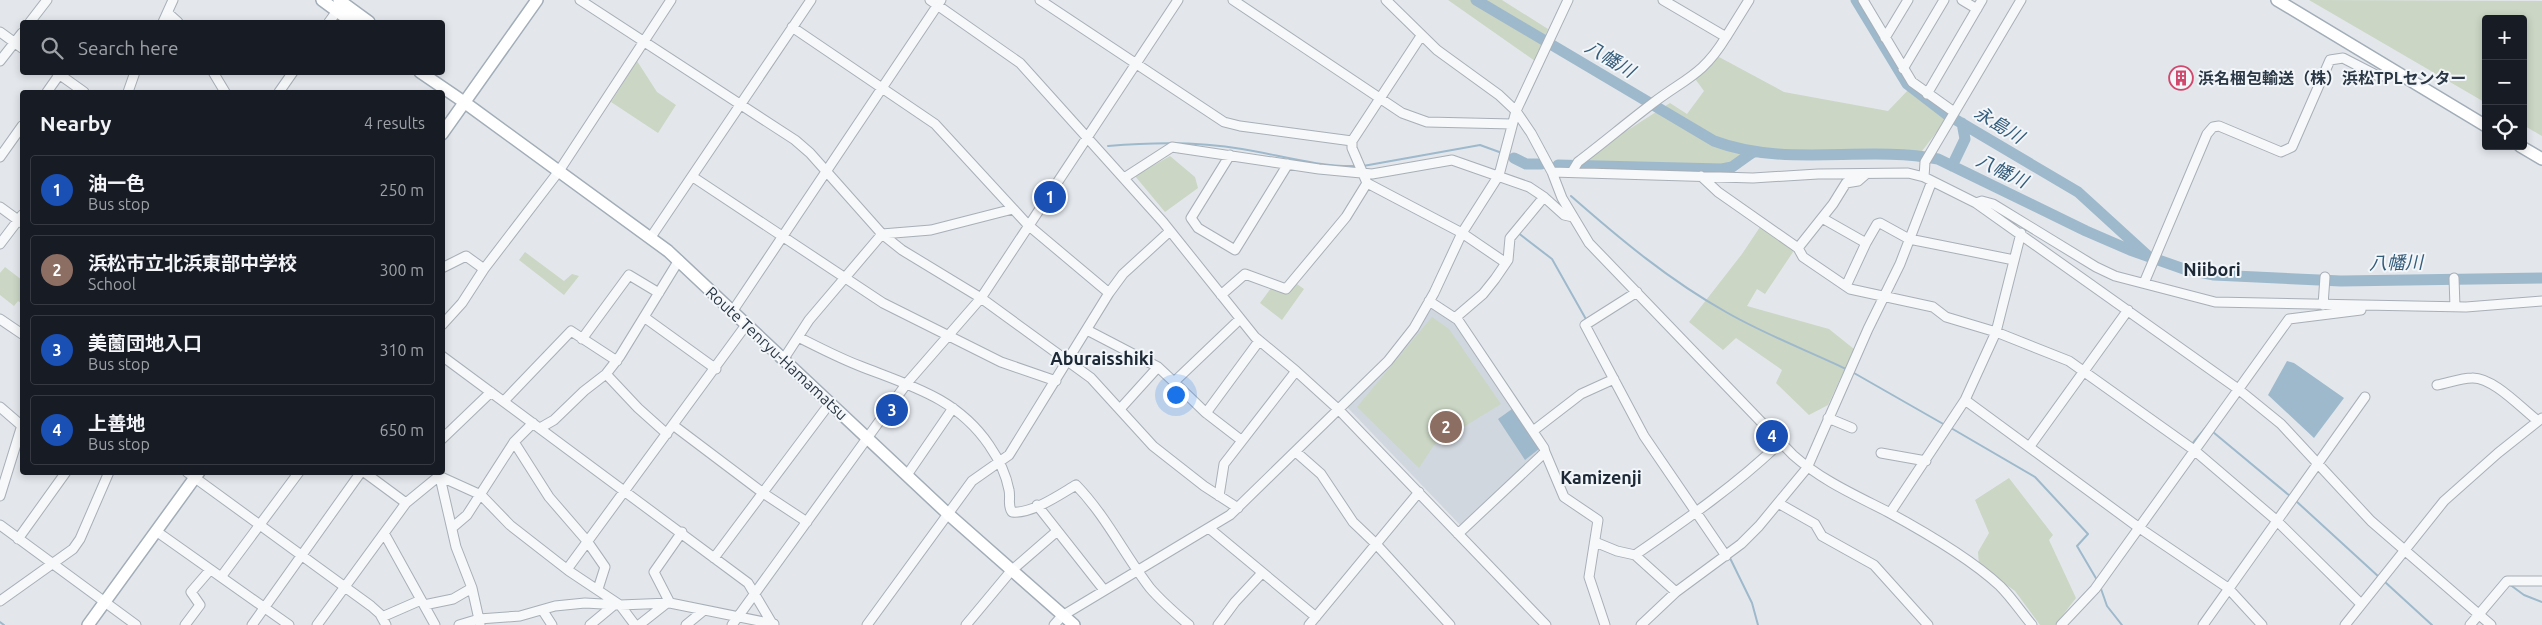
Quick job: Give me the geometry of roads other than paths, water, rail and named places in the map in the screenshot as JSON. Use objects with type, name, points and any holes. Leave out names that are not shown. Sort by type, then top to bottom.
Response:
[{"type":"main road","points":[[322,0],[341,3],[366,20]]},
{"type":"main road","points":[[445,130],[537,0]]},
{"type":"main road","points":[[2277,0],[2482,124]]},
{"type":"main road","points":[[341,3],[351,20]]},
{"type":"main road","name":"Route Tenryu-Hamamatsu","points":[[424,75],[651,238],[678,260],[1062,621],[1074,625]]},
{"type":"main road","name":"Route Tenryu-Hamamatsu","points":[[435,75],[464,102]]},
{"type":"main road","points":[[2526,150],[2542,160]]},
{"type":"main road","points":[[88,625],[156,531],[193,475]]},
{"type":"street","points":[[32,20],[47,0]]},
{"type":"street","points":[[164,20],[173,0]]},
{"type":"street","points":[[580,0],[795,140],[826,171],[882,234],[902,250],[981,298],[1035,339],[1068,360],[1091,378],[1153,446],[1219,496],[1238,508]]},
{"type":"street","points":[[445,322],[462,303],[484,269],[559,171],[671,0]]},
{"type":"street","points":[[651,238],[810,0]]},
{"type":"street","points":[[1040,0],[1224,122],[1240,126],[1352,141]]},
{"type":"street","points":[[732,625],[740,617],[907,383],[981,298],[1178,0]]},
{"type":"street","points":[[1233,0],[1402,113],[1427,122],[1512,124]]},
{"type":"street","points":[[1386,0],[1396,4],[1421,36],[1455,64],[1499,95],[1516,111],[1531,133],[1573,217],[1589,243],[1806,468],[1890,513],[1991,578],[2013,600],[2032,625]]},
{"type":"street","points":[[1054,625],[1104,590],[1210,529],[1238,508],[1388,361],[1414,328],[1430,301],[1462,233],[1499,175],[1516,111],[1568,0]]},
{"type":"street","points":[[1663,0],[1726,36]]},
{"type":"street","points":[[1575,167],[1646,108],[1702,69],[1714,57],[1749,0]]},
{"type":"street","points":[[1885,38],[1908,0]]},
{"type":"street","points":[[1903,69],[1944,0]]},
{"type":"street","points":[[1962,0],[1977,9]]},
{"type":"street","points":[[1927,94],[1982,0]]},
{"type":"street","points":[[1640,625],[1676,592],[1726,556],[1759,526],[1806,468],[1910,238],[1928,179],[1925,162],[2017,1]]},
{"type":"street","points":[[732,312],[882,87],[936,2],[1020,62],[1170,231],[1258,341],[1296,371],[1339,410],[1546,625]]},
{"type":"street","points":[[1867,2],[1885,38],[1912,82],[1953,115]]},
{"type":"street","points":[[330,20],[341,3]]},
{"type":"street","points":[[168,13],[176,20]]},
{"type":"street","points":[[792,27],[934,124],[1028,226],[1108,293]]},
{"type":"street","points":[[0,32],[19,45],[0,61]]},
{"type":"street","points":[[1421,36],[1352,141],[1352,148],[1367,183],[1462,233],[1506,263]]},
{"type":"street","points":[[2144,283],[2207,134],[2213,127],[2219,126],[2281,152],[2287,151],[2292,147],[2330,60],[2343,58],[2376,75],[2382,76],[2391,68]]},
{"type":"street","points":[[48,90],[57,75]]},
{"type":"street","points":[[59,75],[81,90]]},
{"type":"street","points":[[129,90],[134,75]]},
{"type":"street","points":[[215,75],[224,90]]},
{"type":"street","points":[[280,90],[291,75]]},
{"type":"street","points":[[0,157],[20,129]]},
{"type":"street","points":[[1124,178],[1172,147],[1288,164],[1361,168],[1372,174],[1452,160],[1529,187],[1544,197],[1564,215],[1573,217]]},
{"type":"street","points":[[1230,155],[1191,218],[1198,228],[1235,250],[1288,164]]},
{"type":"street","points":[[1552,172],[1575,167],[1753,178],[1818,174],[1908,173],[1928,179],[1976,203],[2021,233],[2238,389],[2281,424],[2371,521],[2491,625]]},
{"type":"street","points":[[1798,248],[1846,183],[1858,181],[1866,174]]},
{"type":"street","points":[[1701,176],[1718,192],[1798,248],[1803,257],[1850,289],[1932,307],[1946,317],[1996,332],[2057,356],[2084,372],[2194,450],[2276,520],[2361,604]]},
{"type":"street","points":[[692,177],[883,303],[1001,362],[1056,381]]},
{"type":"street","points":[[1221,295],[1245,274],[1286,289],[1346,217],[1367,183]]},
{"type":"street","points":[[1455,318],[1483,294],[1506,263],[1510,238],[1544,197]]},
{"type":"street","points":[[1976,203],[1982,201],[1993,204],[2096,267],[2115,276],[2216,302],[2455,307],[2542,301]]},
{"type":"street","points":[[0,207],[20,219]]},
{"type":"street","points":[[783,360],[798,337],[844,278],[882,234],[931,230],[1013,209]]},
{"type":"street","points":[[1822,218],[1866,243]]},
{"type":"street","points":[[0,244],[20,221]]},
{"type":"street","points":[[1846,286],[1866,243],[1877,224],[1880,223],[1910,238],[2014,260]]},
{"type":"street","points":[[868,625],[972,480],[1000,462],[1014,448],[1108,293],[1124,274],[1170,231]]},
{"type":"street","points":[[1890,513],[1966,400],[1996,332],[2021,233]]},
{"type":"street","points":[[445,266],[466,256],[484,269]]},
{"type":"street","points":[[453,527],[467,515],[514,442],[537,425],[554,420],[584,391],[606,374],[617,361],[678,260]]},
{"type":"street","points":[[582,339],[629,275],[659,293]]},
{"type":"street","points":[[2324,277],[2324,305]]},
{"type":"street","points":[[2454,278],[2455,307]]},
{"type":"street","points":[[1637,292],[1588,323],[1644,436],[1726,556]]},
{"type":"street","points":[[1430,301],[1455,318],[1534,432],[1545,452],[1564,497],[1598,520],[1589,577],[1605,625]]},
{"type":"street","points":[[2062,625],[2084,603],[2099,584],[2138,527],[2289,319],[2384,306]]},
{"type":"street","points":[[2030,446],[2128,310]]},
{"type":"street","points":[[644,317],[716,369]]},
{"type":"street","points":[[0,319],[20,333]]},
{"type":"street","points":[[1174,382],[1240,319]]},
{"type":"street","points":[[568,568],[716,369],[746,325]]},
{"type":"street","points":[[1086,330],[1158,367],[1206,413],[1241,440]]},
{"type":"street","points":[[504,401],[571,331],[617,361]]},
{"type":"street","points":[[798,337],[860,366],[907,383],[954,408],[974,424],[1000,462],[1010,492],[1009,507],[1012,512],[1020,513],[1046,503],[1076,485],[1101,513],[1138,570],[1160,598],[1189,625]]},
{"type":"street","points":[[1206,413],[1258,341]]},
{"type":"street","points":[[445,358],[748,582],[756,592],[773,624]]},
{"type":"street","points":[[1120,409],[1158,367]]},
{"type":"street","points":[[1219,496],[1224,464],[1296,371]]},
{"type":"street","points":[[606,374],[638,408],[667,434]]},
{"type":"street","points":[[1534,432],[1580,394],[1614,378]]},
{"type":"street","points":[[2345,625],[2404,548],[2444,501],[2540,419],[2505,393],[2489,383],[2475,378],[2437,385]]},
{"type":"street","points":[[445,436],[491,392]]},
{"type":"street","points":[[2203,625],[2365,397]]},
{"type":"street","points":[[1966,400],[2138,527],[2228,588],[2262,625]]},
{"type":"street","points":[[714,558],[830,403]]},
{"type":"street","points":[[0,407],[20,423]]},
{"type":"street","points":[[907,475],[954,408]]},
{"type":"street","points":[[1828,418],[1852,428]]},
{"type":"street","points":[[673,425],[763,493],[807,522]]},
{"type":"street","points":[[0,496],[20,431]]},
{"type":"street","points":[[514,442],[549,497],[587,541],[605,567],[598,589]]},
{"type":"street","points":[[1635,555],[1697,514],[1758,464],[1781,442]]},
{"type":"street","points":[[1296,452],[1321,474],[1353,522],[1376,544],[1450,625]]},
{"type":"street","points":[[1458,534],[1545,452]]},
{"type":"street","points":[[1881,453],[1926,461]]},
{"type":"street","points":[[18,539],[64,475]]},
{"type":"street","points":[[0,601],[73,549],[80,540],[108,475]]},
{"type":"street","points":[[195,475],[259,525],[377,610],[384,621],[422,603],[453,598],[472,588]]},
{"type":"street","points":[[221,577],[297,475]]},
{"type":"street","points":[[252,625],[360,475]]},
{"type":"street","points":[[366,475],[406,503]]},
{"type":"street","points":[[317,625],[406,503],[438,475]]},
{"type":"street","points":[[439,475],[453,527],[456,547],[472,588],[480,622]]},
{"type":"street","points":[[441,475],[481,495],[504,520],[598,589],[637,625],[669,603]]},
{"type":"street","points":[[1309,625],[1419,492]]},
{"type":"street","points":[[1778,503],[1815,524],[1822,536],[1874,565],[1928,625]]},
{"type":"street","points":[[1037,505],[1056,532],[1104,590]]},
{"type":"street","points":[[0,525],[136,625]]},
{"type":"street","points":[[1210,529],[1316,617]]},
{"type":"street","points":[[156,531],[289,625]]},
{"type":"street","points":[[669,603],[654,572],[682,532]]},
{"type":"street","points":[[966,625],[1011,571],[1056,532]]},
{"type":"street","points":[[384,533],[435,625]]},
{"type":"street","points":[[1595,542],[1617,551],[1635,555],[1676,592]]},
{"type":"street","points":[[185,625],[200,605],[191,592],[210,570]]},
{"type":"street","points":[[1218,625],[1235,602],[1262,573]]},
{"type":"street","points":[[2470,625],[2507,580],[2542,581]]},
{"type":"street","points":[[459,625],[542,611],[572,603],[617,605],[669,603],[773,624]]},
{"type":"street","points":[[590,625],[617,605]]},
{"type":"street","points":[[542,611],[552,625]]},
{"type":"street","points":[[686,625],[703,611]]},
{"type":"water","points":[[2287,361],[2294,363],[2344,398],[2314,438],[2268,395]]},
{"type":"water","points":[[1512,409],[1539,449],[1525,460],[1498,419]]},
{"type":"waterway","name":"八幡川","points":[[1476,0],[1714,141],[1741,149],[1769,153],[1797,155],[1882,154],[1938,159],[2086,231],[2130,250],[2184,269],[2214,275],[2341,281],[2542,278]]},
{"type":"waterway","name":"永島川","points":[[1856,0],[1907,84],[1946,114],[2078,192],[2147,255]]},
{"type":"waterway","points":[[1952,166],[1965,139],[1962,123]]},
{"type":"waterway","points":[[1108,146],[1192,143],[1225,146],[1327,165],[1356,166]]},
{"type":"waterway","points":[[1363,166],[1480,145],[1502,153]]},
{"type":"waterway","points":[[1558,165],[1722,169],[1732,167],[1753,152]]},
{"type":"waterway","points":[[1507,154],[1514,158]]},
{"type":"waterway","points":[[1514,158],[1526,164],[1541,164]]},
{"type":"waterway","points":[[1571,196],[1665,273],[1705,300],[1755,328],[1846,369]]},
{"type":"waterway","points":[[1517,232],[1552,259],[1587,321]]},
{"type":"waterway","points":[[1854,373],[1945,425]]},
{"type":"waterway","points":[[1957,420],[1965,407]]},
{"type":"waterway","points":[[2192,444],[2207,426]]},
{"type":"waterway","points":[[1951,428],[2035,477],[2088,534],[2077,546],[2097,580]]},
{"type":"waterway","points":[[2213,432],[2290,496]]},
{"type":"waterway","points":[[2296,501],[2379,577]]},
{"type":"waterway","points":[[1729,556],[1752,603],[1758,625]]},
{"type":"waterway","points":[[2385,582],[2432,625]]},
{"type":"waterway","points":[[2509,584],[2524,595],[2542,602]]},
{"type":"waterway","points":[[2100,586],[2107,606],[2122,625]]},
{"type":"waterway","points":[[0,622],[4,625]]},
{"type":"place","name":"浜名梱包輸送（株）浜松TPLセンター","points":[[2181,78]]},
{"type":"place","name":"油一色","points":[[1050,197]]},
{"type":"place","name":"美薗団地入口","points":[[892,410]]},
{"type":"place","name":"浜松市立北浜東部中学校","points":[[1446,427]]},
{"type":"place","name":"上善地","points":[[1772,436]]},
{"type":"district","name":"Niibori","points":[[2212,270]]},
{"type":"district","name":"Aburaisshiki","points":[[1102,359]]},
{"type":"district","name":"Kamizenji","points":[[1601,478]]}]
